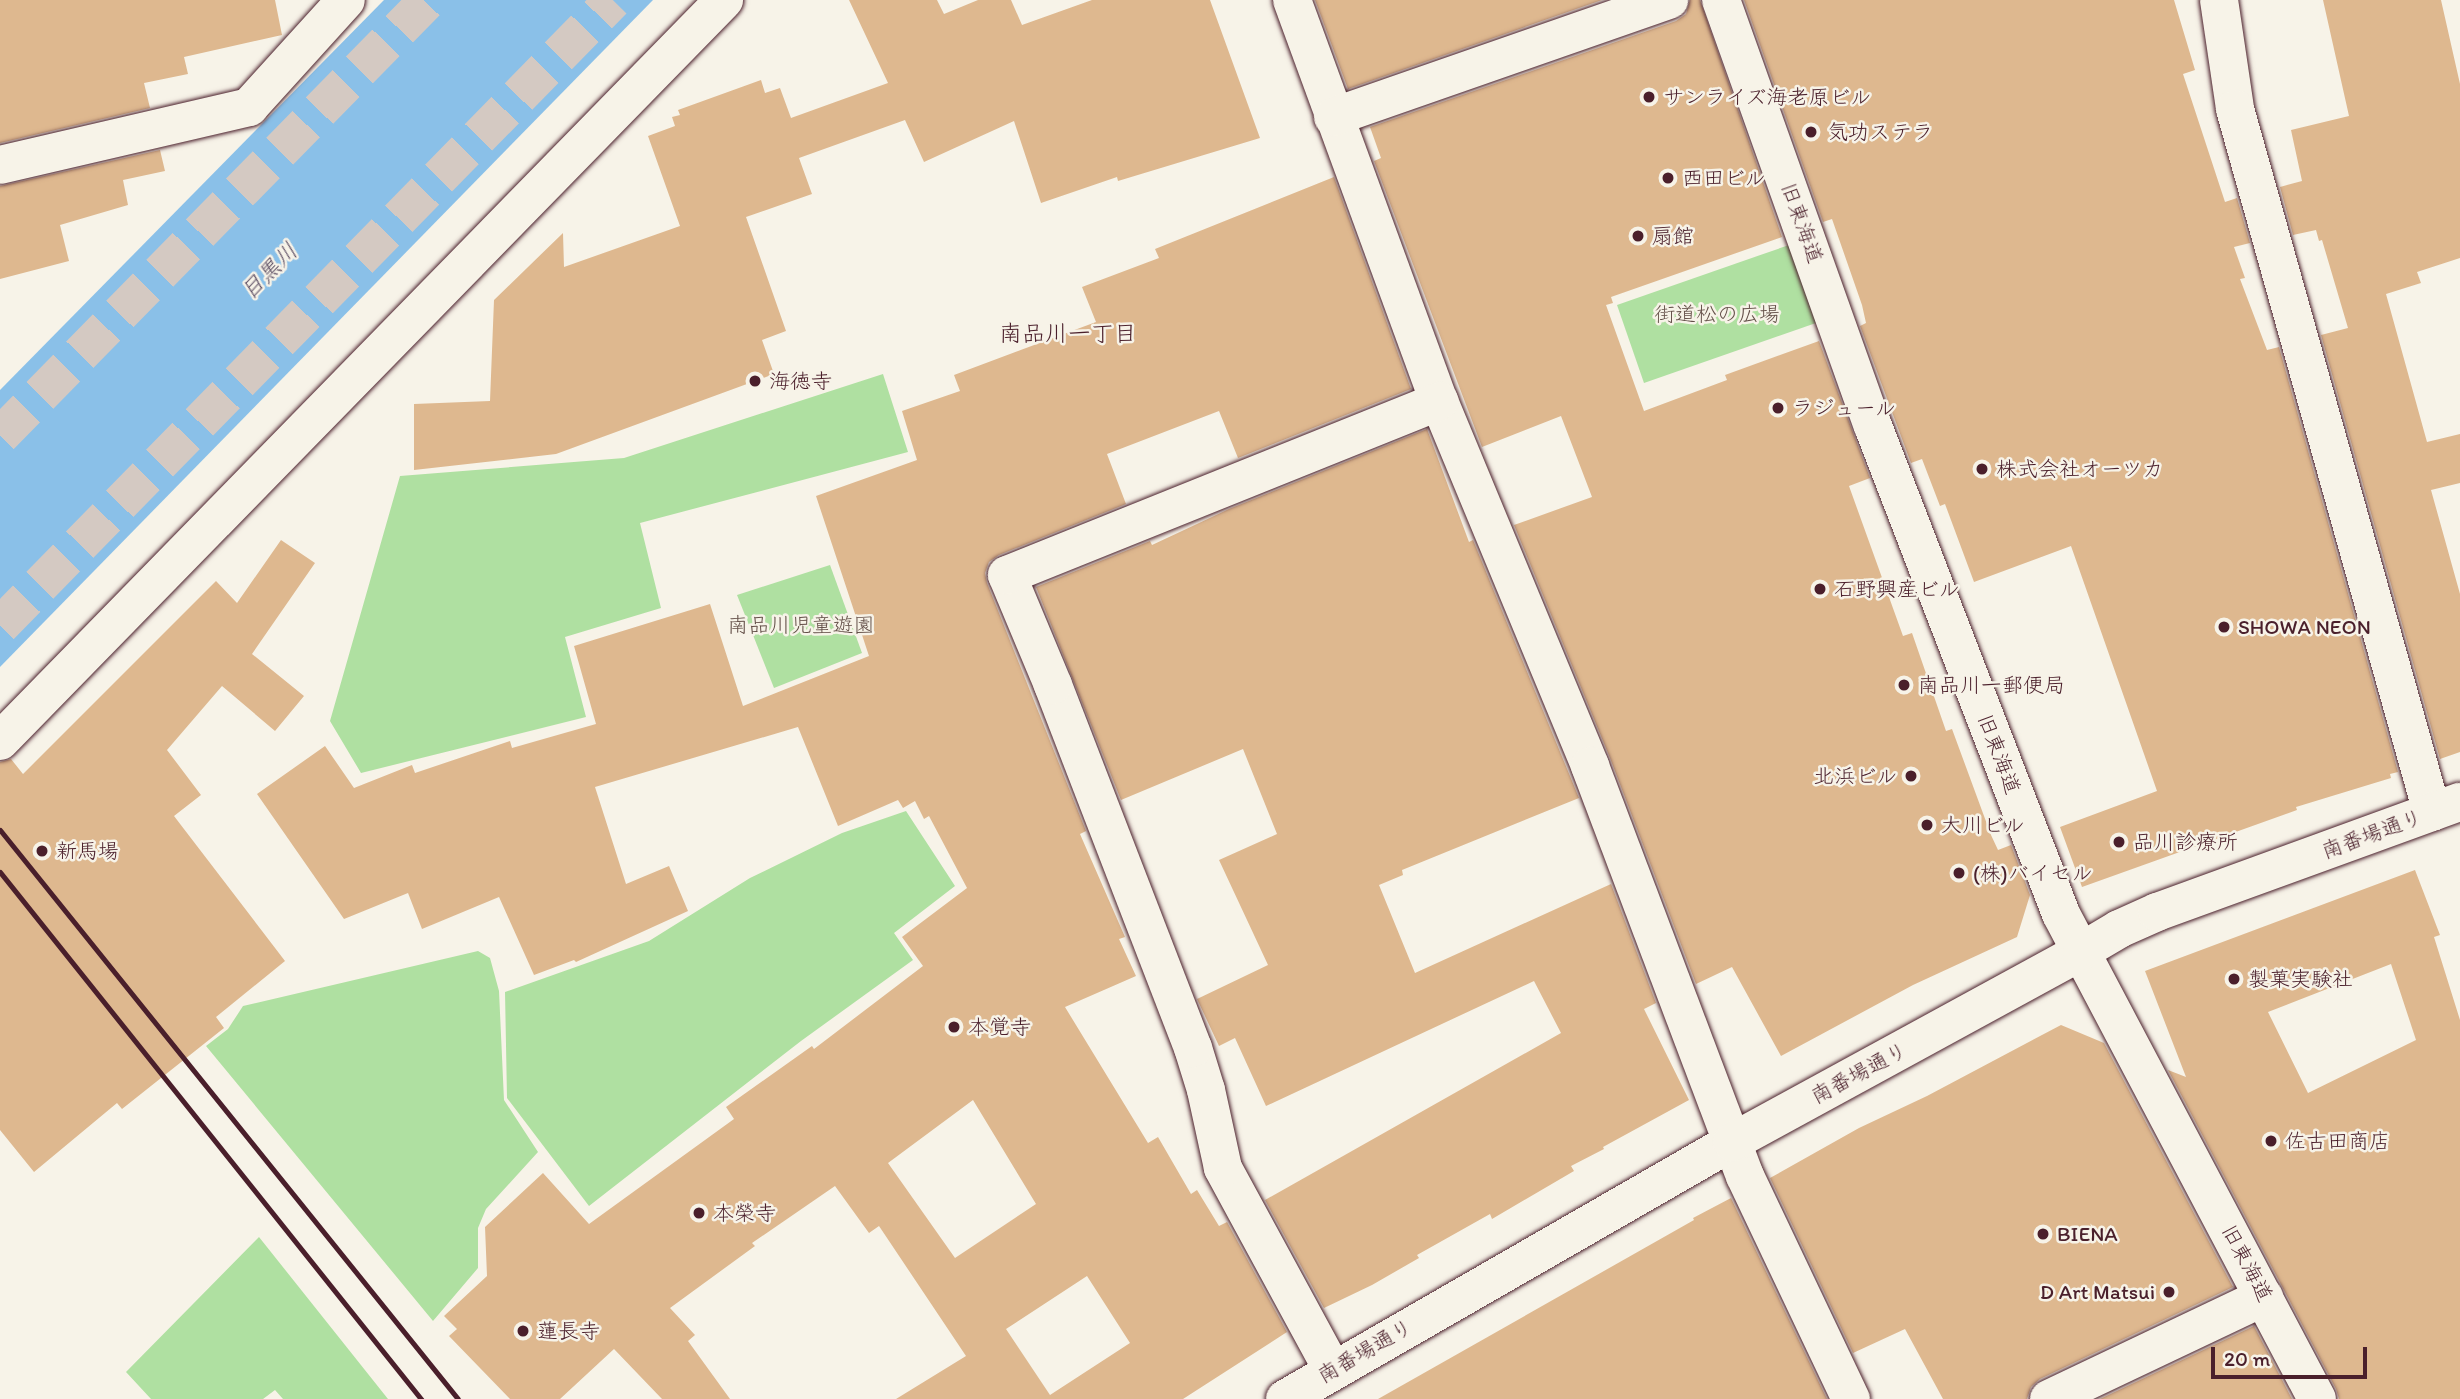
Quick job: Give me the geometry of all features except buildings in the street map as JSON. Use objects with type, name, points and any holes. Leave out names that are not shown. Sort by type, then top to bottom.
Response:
[{"type":"street","points":[[0,165],[249,107],[346,0]]},
{"type":"street","points":[[0,741],[724,0]]},
{"type":"street","points":[[1292,0],[1439,401],[1590,766],[1731,1142],[1851,1399]]},
{"type":"street","points":[[1333,117],[1669,0]]},
{"type":"street","name":"旧東海道","points":[[1721,0],[1878,439],[2052,893],[2318,1399]]},
{"type":"street","points":[[2219,0],[2235,109],[2446,807]]},
{"type":"street","points":[[1332,1369],[1223,1168],[1206,1090],[1192,1048],[1053,685],[1007,575],[1439,401]]},
{"type":"street","name":"南番場通り","points":[[1285,1399],[1332,1369],[1731,1142],[2119,929],[2157,912],[2446,807]]},
{"type":"street","points":[[2049,1399],[2264,1297]]},
{"type":"green space","name":"街道松の広場","points":[[1789,245],[1816,323],[1644,383],[1617,305]]},
{"type":"green space","points":[[883,374],[908,452],[640,523],[661,608],[565,637],[586,717],[361,773],[330,721],[400,476],[624,458]]},
{"type":"green space","name":"南品川児童遊園","points":[[830,565],[862,653],[774,688],[737,595]]},
{"type":"green space","points":[[906,811],[955,886],[894,933],[913,960],[801,1041],[589,1206],[507,1098],[505,992],[649,941],[750,878],[842,833]]},
{"type":"green space","points":[[478,951],[490,958],[499,991],[504,1100],[538,1152],[486,1209],[478,1228],[478,1268],[433,1321],[206,1046],[228,1029],[243,1006]]},
{"type":"green space","points":[[259,1237],[388,1399],[283,1399],[275,1390],[263,1399],[151,1399],[126,1372]]},
{"type":"water","name":"目黒川","points":[[384,0],[653,0],[0,667],[0,390]]},
{"type":"tunnel","points":[[0,436],[428,0]]},
{"type":"tunnel","points":[[0,626],[613,0]]},
{"type":"railway","points":[[0,830],[458,1399]]},
{"type":"railway","points":[[0,872],[421,1399]]},
{"type":"place","name":"サンライズ海老原ビル","points":[[1649,97]]},
{"type":"place","name":"気功ステラ","points":[[1811,132]]},
{"type":"place","name":"西田ビル","points":[[1668,178]]},
{"type":"place","name":"扇館","points":[[1638,236]]},
{"type":"place","name":"海徳寺","points":[[755,381]]},
{"type":"place","name":"ラジュール","points":[[1778,408]]},
{"type":"place","name":"株式会社オーツカ","points":[[1982,469]]},
{"type":"place","name":"石野興産ビル","points":[[1820,589]]},
{"type":"place","name":"SHOWA NEON","points":[[2224,627]]},
{"type":"place","name":"南品川一郵便局","points":[[1904,685]]},
{"type":"place","name":"北浜ビル","points":[[1911,776]]},
{"type":"place","name":"大川ビル","points":[[1927,825]]},
{"type":"place","name":"品川診療所","points":[[2119,842]]},
{"type":"place","name":"新馬場","points":[[42,851]]},
{"type":"place","name":"(株)バイセル","points":[[1959,873]]},
{"type":"place","name":"製菓実験社","points":[[2234,979]]},
{"type":"place","name":"本覚寺","points":[[954,1027]]},
{"type":"place","name":"佐古田商店","points":[[2271,1141]]},
{"type":"place","name":"本榮寺","points":[[699,1213]]},
{"type":"place","name":"BIENA","points":[[2043,1234]]},
{"type":"place","name":"D Art Matsui","points":[[2169,1292]]},
{"type":"place","name":"蓮長寺","points":[[523,1331]]},
{"type":"district","name":"南品川一丁目","points":[[1068,333]]}]
